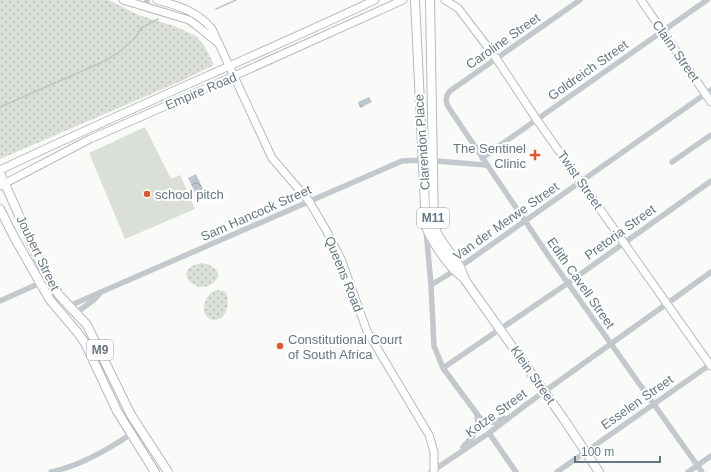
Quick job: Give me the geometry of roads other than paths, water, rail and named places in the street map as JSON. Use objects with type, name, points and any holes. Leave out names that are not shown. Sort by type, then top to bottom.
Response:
[{"type":"main road","name":"Clarendon Place","points":[[415,0],[426,227]]},
{"type":"main road","name":"Clarendon Place","points":[[430,0],[434,226],[457,269]]},
{"type":"main road","name":"Joubert Street","points":[[0,174],[2,185],[45,273],[53,287],[87,325],[130,415],[168,472]]},
{"type":"main road","name":"Joubert Street","points":[[0,209],[14,238],[55,307],[83,339],[114,406],[155,472]]},
{"type":"main road","name":"Klein Street","points":[[426,227],[434,243],[465,280],[544,391],[599,472]]},
{"type":"street","name":"Queens Road","points":[[123,0],[149,5],[189,20],[218,43]]},
{"type":"street","name":"Queens Road","points":[[156,0],[182,7],[198,15],[206,21],[212,29],[272,158],[309,201],[334,244],[367,332],[429,435],[434,452],[433,471]]},
{"type":"street","points":[[149,5],[156,0]]},
{"type":"street","name":"Empire Road","points":[[0,170],[110,118],[230,66],[375,0]]},
{"type":"street","name":"Empire Road","points":[[2,185],[90,139],[403,0]]},
{"type":"street","name":"Twist Street","points":[[445,0],[458,8],[496,58],[537,120],[711,365]]},
{"type":"street","points":[[458,0],[458,8]]},
{"type":"street","name":"Caroline Street","points":[[446,104],[446,97],[450,91],[580,0]]},
{"type":"street","name":"Claim Street","points":[[640,0],[708,92],[711,102]]},
{"type":"street","name":"Goldreich Street","points":[[482,158],[706,0]]},
{"type":"street","name":"Van der Merwe Street","points":[[431,285],[457,269],[708,92]]},
{"type":"street","name":"Edith Cavell Street","points":[[446,104],[486,165],[610,344],[702,472]]},
{"type":"street","points":[[672,162],[711,135]]},
{"type":"street","points":[[423,160],[486,165]]},
{"type":"street","name":"Sam Hancock Street","points":[[69,306],[402,161],[423,160]]},
{"type":"street","name":"Pretoria Street","points":[[443,368],[501,330],[711,181]]},
{"type":"street","name":"Clarendon Place","points":[[426,227],[434,346],[443,368],[477,414],[484,421],[489,423],[495,422],[514,414]]},
{"type":"street","name":"Kotze Street","points":[[433,471],[489,433],[544,391],[711,272]]},
{"type":"street","points":[[0,301],[40,283]]},
{"type":"street","name":"Sam Hancock Street","points":[[76,313],[95,299],[99,294]]},
{"type":"street","name":"Esselen Street","points":[[557,472],[711,365]]},
{"type":"street","points":[[453,457],[477,431],[477,414]]},
{"type":"street","points":[[489,433],[516,472]]},
{"type":"street","points":[[51,472],[78,464],[131,434]]},
{"type":"street","points":[[688,472],[711,456]]},
{"type":"water","points":[[369,97],[372,102],[360,108],[358,102]]},
{"type":"water","points":[[196,174],[204,191],[196,195],[188,178]]},
{"type":"waterway","points":[[216,9],[236,0]]},
{"type":"waterway","points":[[0,107],[105,61],[119,52],[135,38],[141,28],[158,19]]},
{"type":"place","name":"The Sentinel Clinic","points":[[535,155]]},
{"type":"place","name":"school pitch","points":[[147,194]]},
{"type":"place","name":"Constitutional Court of South Africa","points":[[280,346]]}]
